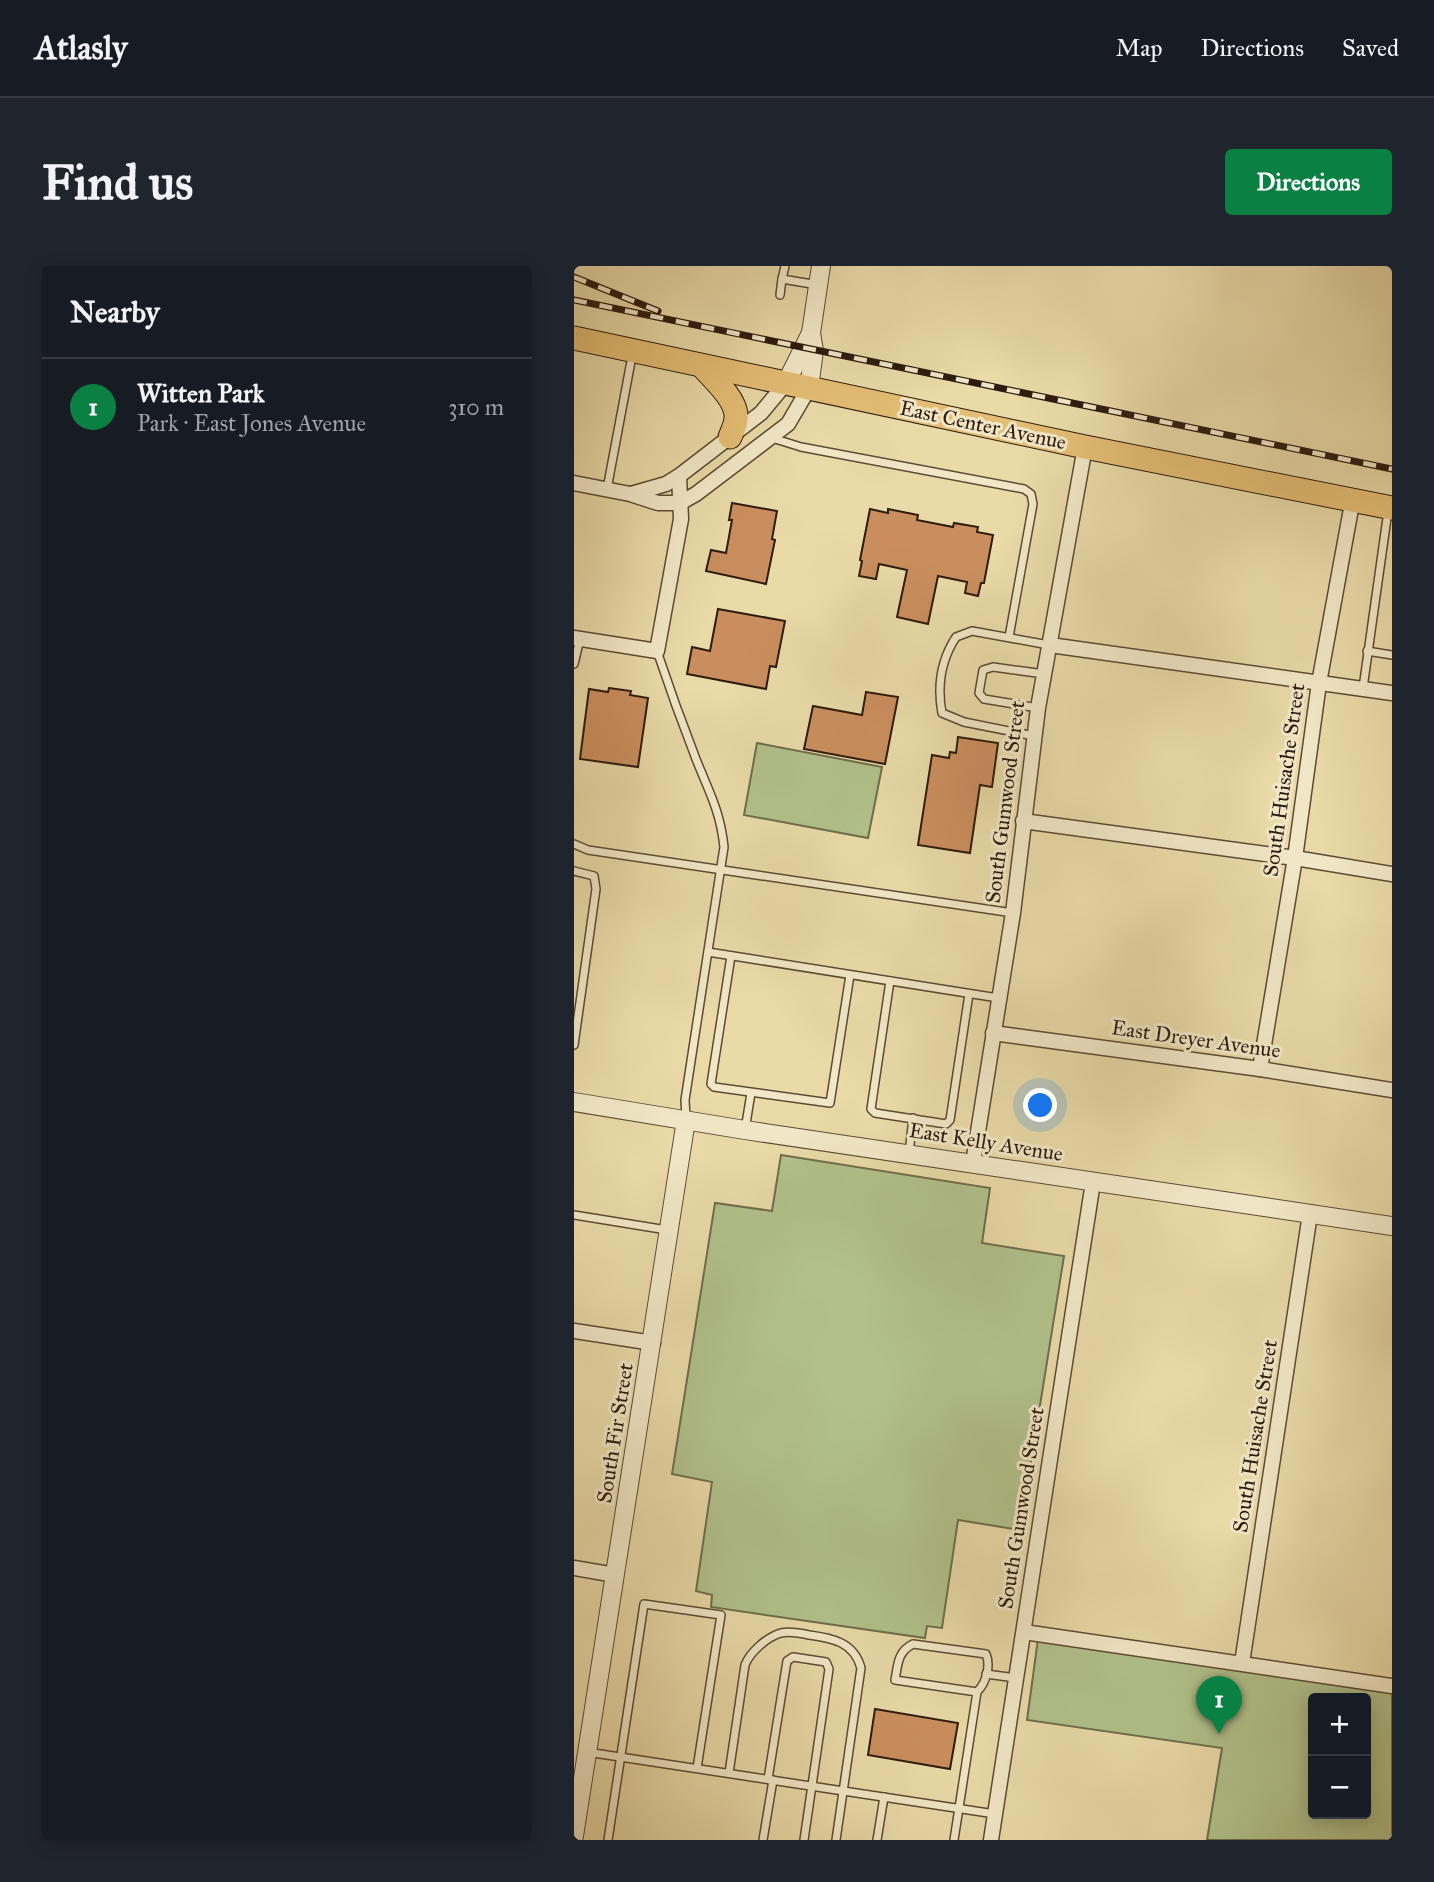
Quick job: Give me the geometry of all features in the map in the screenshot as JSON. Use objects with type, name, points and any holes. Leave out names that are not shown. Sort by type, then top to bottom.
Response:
[{"type":"main road","name":"East Center Avenue","points":[[574,338],[1085,447],[1353,498],[1391,508]]},
{"type":"main road","points":[[702,366],[731,401],[736,412],[736,421],[730,437]]},
{"type":"street","points":[[574,483],[630,494],[657,503],[680,503],[696,494],[788,424],[809,388],[813,359],[811,333],[821,266]]},
{"type":"street","points":[[630,494],[666,484],[679,476],[761,413],[786,383],[811,333]]},
{"type":"street","name":"South Gumwood Street","points":[[973,1163],[1013,913],[1038,708],[1085,447]]},
{"type":"street","points":[[577,638],[657,651],[681,519],[679,476]]},
{"type":"street","name":"South Huisache Street","points":[[1260,1069],[1295,858],[1319,683],[1353,498]]},
{"type":"street","points":[[1049,645],[1392,693]]},
{"type":"street","points":[[1023,821],[1392,874]]},
{"type":"street","name":"East Dreyer Avenue","points":[[993,1033],[1260,1069],[1392,1090]]},
{"type":"street","name":"East Kelly Avenue","points":[[574,1102],[1392,1226]]},
{"type":"street","name":"South Fir Street","points":[[574,1836],[581,1750],[615,1575],[686,1120]]},
{"type":"street","name":"South Gumwood Street","points":[[991,1840],[1093,1182]]},
{"type":"street","name":"South Huisache Street","points":[[1242,1663],[1310,1214]]},
{"type":"street","points":[[574,1331],[653,1343]]},
{"type":"street","points":[[574,1568],[615,1575]]},
{"type":"street","points":[[1024,1632],[1392,1686]]},
{"type":"lane","points":[[780,295],[785,266]]},
{"type":"lane","points":[[782,279],[818,285]]},
{"type":"lane","points":[[607,489],[633,351]]},
{"type":"lane","points":[[769,437],[801,447],[1024,489],[1031,494],[1033,505],[1010,637]]},
{"type":"lane","points":[[1363,688],[1391,508]]},
{"type":"lane","points":[[1034,736],[964,722],[942,713],[939,698],[944,654],[956,636],[972,631],[1049,645]]},
{"type":"lane","points":[[574,664],[577,638]]},
{"type":"lane","points":[[657,651],[697,762],[714,798],[722,823],[724,847],[685,1100],[686,1120]]},
{"type":"lane","points":[[1367,652],[1392,655]]},
{"type":"lane","points":[[1038,708],[984,699],[979,693],[982,670],[993,667],[1044,674]]},
{"type":"lane","points":[[574,844],[588,850],[1013,913]]},
{"type":"lane","points":[[574,871],[594,876],[596,889],[574,1045]]},
{"type":"lane","points":[[708,952],[999,998]]},
{"type":"lane","points":[[731,956],[711,1084],[714,1087],[751,1093],[830,1103],[850,975]]},
{"type":"lane","points":[[890,981],[871,1109],[875,1113],[946,1124],[950,1120],[969,994]]},
{"type":"lane","points":[[745,1130],[751,1093]]},
{"type":"lane","points":[[909,1153],[913,1118]]},
{"type":"lane","points":[[574,1215],[670,1231]]},
{"type":"lane","points":[[608,1840],[644,1604],[721,1615],[697,1768]]},
{"type":"lane","points":[[729,1773],[747,1659],[772,1636],[790,1632],[841,1641],[860,1662],[861,1675],[836,1840]]},
{"type":"lane","points":[[954,1840],[977,1692],[983,1685],[988,1660],[984,1654],[913,1644],[902,1651],[899,1657],[895,1680],[977,1692]]},
{"type":"lane","points":[[764,1840],[786,1663],[793,1657],[826,1662],[829,1669],[804,1840]]},
{"type":"lane","points":[[986,1674],[1016,1678]]},
{"type":"lane","points":[[581,1750],[995,1814]]},
{"type":"lane","points":[[877,1840],[884,1797]]},
{"type":"green space","points":[[757,743],[882,767],[868,838],[744,815]]},
{"type":"green space","points":[[781,1155],[990,1188],[982,1243],[1064,1256],[1020,1530],[958,1520],[942,1628],[927,1626],[925,1638],[711,1607],[712,1595],[696,1591],[712,1482],[672,1474],[715,1203],[772,1211]]},
{"type":"green space","points":[[1038,1639],[1392,1691],[1392,1840],[1207,1840],[1222,1748],[1027,1720]]},
{"type":"building","points":[[732,503],[777,511],[772,539],[775,540],[766,584],[706,571],[711,550],[726,553]]},
{"type":"building","points":[[870,509],[888,513],[888,509],[918,515],[917,520],[953,527],[954,523],[978,527],[977,532],[993,535],[984,583],[981,583],[978,596],[965,593],[967,582],[938,576],[928,624],[897,617],[907,570],[879,564],[876,579],[859,576]]},
{"type":"building","points":[[718,609],[785,621],[776,667],[770,666],[766,689],[687,674],[692,647],[710,651]]},
{"type":"building","points":[[609,688],[631,691],[630,695],[648,698],[638,767],[580,759],[589,689],[608,692]]},
{"type":"building","points":[[866,692],[898,697],[885,764],[804,749],[813,706],[862,715]]},
{"type":"building","points":[[958,737],[998,743],[992,787],[980,785],[970,853],[918,845],[932,755],[949,758],[950,752],[956,753]]},
{"type":"building","points":[[875,1709],[958,1723],[950,1769],[868,1755]]},
{"type":"railway","points":[[574,277],[658,311]]},
{"type":"railway","points":[[574,300],[1392,469]]},
{"type":"place","name":"Witten Park","points":[[1219,1734]]}]
